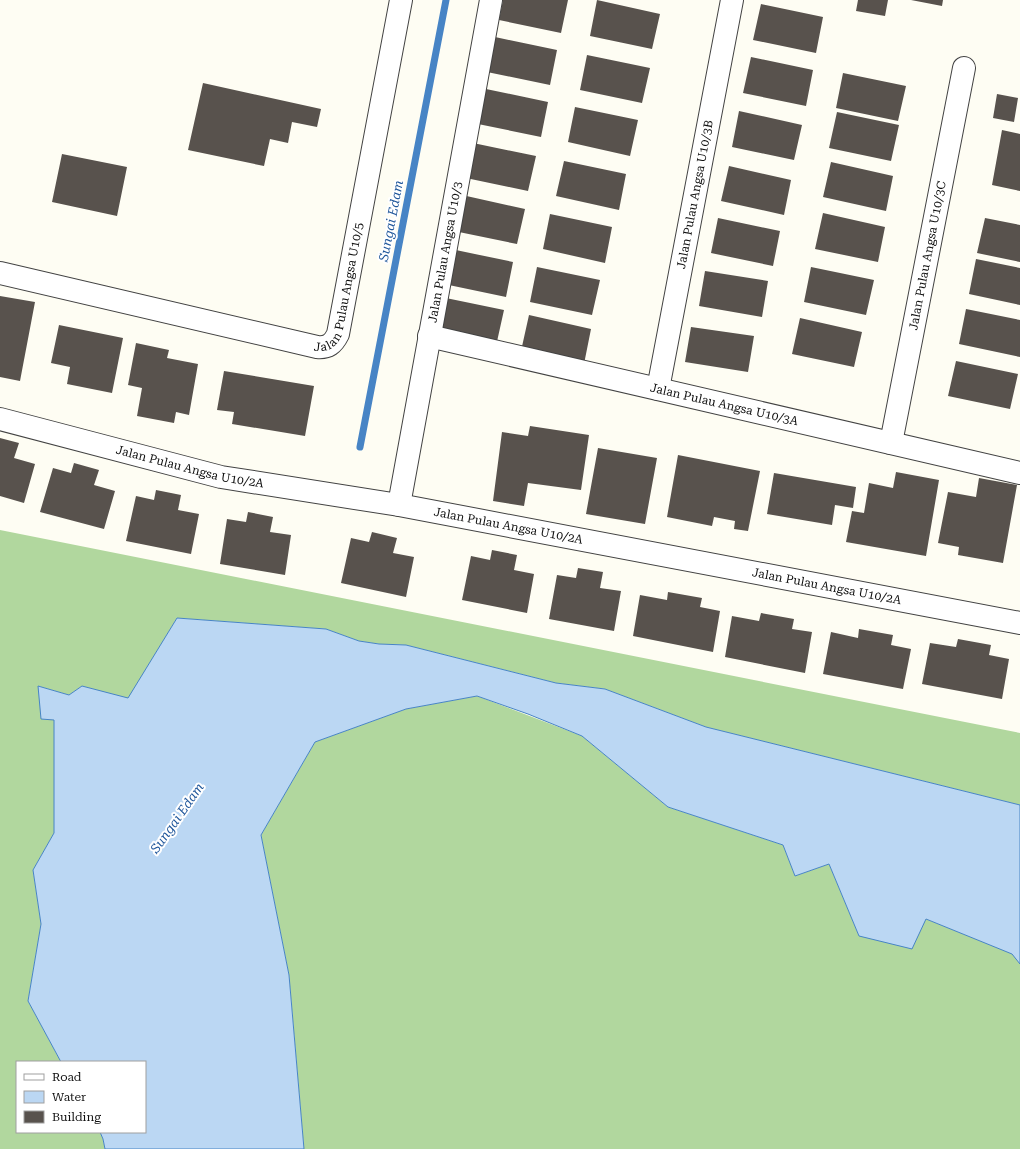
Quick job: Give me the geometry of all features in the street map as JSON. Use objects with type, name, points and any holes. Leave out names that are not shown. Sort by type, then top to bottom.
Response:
[{"type":"street","name":"Jalan Pulau Angsa U10/5","points":[[0,273],[317,347],[330,345],[338,334],[401,0]]},
{"type":"street","name":"Jalan Pulau Angsa U10/3","points":[[399,505],[491,0]]},
{"type":"street","name":"Jalan Pulau Angsa U10/3B","points":[[658,389],[732,0]]},
{"type":"street","name":"Jalan Pulau Angsa U10/3C","points":[[891,443],[964,68]]},
{"type":"street","name":"Jalan Pulau Angsa U10/3A","points":[[429,336],[1020,473]]},
{"type":"street","name":"Jalan Pulau Angsa U10/2A","points":[[0,419],[221,477],[399,505],[1020,623]]},
{"type":"green space","points":[[0,530],[1020,733],[1020,805],[706,727],[605,689],[556,683],[406,645],[379,644],[359,641],[326,629],[177,618],[128,699],[82,686],[69,695],[38,686],[54,720],[54,833],[33,870],[41,924],[28,1001],[60,1061],[16,1061],[16,1133],[100,1133],[105,1149],[0,1149]]},
{"type":"green space","points":[[477,696],[582,736],[668,807],[783,845],[795,876],[829,864],[859,936],[926,919],[1013,954],[1020,964],[1020,1149],[304,1149],[289,975],[261,835],[315,742],[406,709]]},
{"type":"water","points":[[177,618],[326,629],[359,641],[379,644],[406,645],[556,683],[605,689],[706,727],[1020,805],[1020,964],[1012,954],[926,919],[912,949],[859,936],[829,864],[795,876],[783,845],[668,807],[582,736],[528,714],[477,696],[406,709],[315,742],[261,835],[289,975],[304,1149],[105,1149],[100,1133],[146,1133],[146,1061],[60,1061],[28,1001],[41,924],[33,870],[54,833],[54,720],[41,719],[38,686],[69,695],[82,686],[128,698]]},
{"type":"building","points":[[503,0],[568,0],[561,33],[499,20]]},
{"type":"building","points":[[597,0],[660,14],[652,49],[590,36]]},
{"type":"building","points":[[858,0],[888,0],[885,16],[856,11]]},
{"type":"building","points":[[911,0],[943,0],[942,6]]},
{"type":"building","points":[[761,4],[823,17],[816,53],[753,40]]},
{"type":"building","points":[[495,37],[557,50],[550,85],[487,72]]},
{"type":"building","points":[[587,55],[650,68],[642,103],[580,90]]},
{"type":"building","points":[[751,57],[813,70],[806,106],[743,93]]},
{"type":"building","points":[[843,73],[906,86],[898,121],[836,108]]},
{"type":"building","points":[[203,83],[321,109],[317,127],[292,122],[288,143],[270,139],[264,166],[188,150]]},
{"type":"building","points":[[486,89],[548,102],[541,137],[478,124]]},
{"type":"building","points":[[997,94],[1018,98],[1014,122],[993,118]]},
{"type":"building","points":[[575,107],[638,120],[630,156],[568,142]]},
{"type":"building","points":[[739,111],[802,125],[794,160],[732,147]]},
{"type":"building","points":[[837,112],[899,125],[891,161],[829,148]]},
{"type":"building","points":[[1002,130],[1020,134],[1020,191],[992,185]]},
{"type":"building","points":[[473,143],[536,156],[528,191],[466,178]]},
{"type":"building","points":[[62,154],[127,167],[117,216],[52,202]]},
{"type":"building","points":[[564,161],[626,174],[619,210],[556,196]]},
{"type":"building","points":[[831,162],[893,176],[886,211],[823,197]]},
{"type":"building","points":[[729,166],[791,180],[784,215],[721,201]]},
{"type":"building","points":[[462,195],[525,209],[517,244],[454,231]]},
{"type":"building","points":[[823,213],[885,227],[878,262],[815,249]]},
{"type":"building","points":[[550,214],[612,227],[605,263],[543,249]]},
{"type":"building","points":[[718,218],[780,231],[773,266],[711,253]]},
{"type":"building","points":[[985,218],[1020,225],[1020,262],[977,253]]},
{"type":"building","points":[[451,249],[513,262],[506,297],[444,284]]},
{"type":"building","points":[[976,259],[1020,268],[1020,305],[969,294]]},
{"type":"building","points":[[537,267],[600,280],[592,315],[530,302]]},
{"type":"building","points":[[811,267],[874,280],[866,315],[804,302]]},
{"type":"building","points":[[705,271],[768,281],[762,317],[699,306]]},
{"type":"building","points":[[0,296],[35,302],[20,381],[0,377]]},
{"type":"building","points":[[441,297],[504,310],[496,346],[434,332]]},
{"type":"building","points":[[966,309],[1020,320],[1020,357],[959,344]]},
{"type":"building","points":[[529,315],[591,329],[584,364],[521,351]]},
{"type":"building","points":[[800,318],[862,332],[854,367],[792,354]]},
{"type":"building","points":[[59,325],[123,338],[112,393],[67,384],[70,367],[51,363]]},
{"type":"building","points":[[691,327],[754,336],[748,372],[685,362]]},
{"type":"building","points":[[136,343],[169,350],[167,358],[198,364],[189,415],[176,412],[174,423],[137,416],[142,388],[128,385]]},
{"type":"building","points":[[956,361],[1018,374],[1010,409],[948,396]]},
{"type":"building","points":[[224,371],[314,386],[305,436],[232,424],[234,412],[217,410]]},
{"type":"building","points":[[530,426],[589,435],[581,490],[528,483],[524,506],[493,501],[502,432],[528,436]]},
{"type":"building","points":[[0,438],[19,443],[14,458],[35,464],[24,503],[0,496]]},
{"type":"building","points":[[598,448],[657,458],[645,524],[586,514]]},
{"type":"building","points":[[678,455],[760,471],[748,531],[734,529],[735,521],[714,517],[712,526],[667,517]]},
{"type":"building","points":[[74,463],[99,470],[94,485],[115,491],[104,529],[40,512],[53,468],[71,473]]},
{"type":"building","points":[[896,472],[939,480],[926,556],[846,542],[852,511],[864,513],[869,483],[893,488]]},
{"type":"building","points":[[774,473],[856,487],[853,508],[835,505],[832,525],[767,514]]},
{"type":"building","points":[[979,478],[1017,485],[1003,563],[958,555],[959,547],[938,543],[948,492],[976,497]]},
{"type":"building","points":[[156,490],[181,495],[178,510],[199,514],[191,554],[126,541],[136,496],[154,500]]},
{"type":"building","points":[[248,512],[273,517],[270,532],[291,535],[285,575],[220,564],[227,519],[246,522]]},
{"type":"building","points":[[372,532],[397,538],[393,553],[414,557],[406,597],[341,583],[351,538],[369,542]]},
{"type":"building","points":[[492,550],[517,555],[514,570],[534,574],[527,613],[462,600],[471,556],[490,560]]},
{"type":"building","points":[[578,568],[603,572],[600,588],[621,591],[614,631],[549,619],[557,575],[576,578]]},
{"type":"building","points":[[668,592],[702,598],[700,607],[720,611],[713,652],[633,636],[640,595],[667,600]]},
{"type":"building","points":[[761,613],[794,619],[792,629],[812,632],[805,673],[725,657],[732,616],[759,621]]},
{"type":"building","points":[[859,629],[893,635],[891,645],[911,649],[903,689],[823,674],[831,632],[858,638]]},
{"type":"building","points":[[958,639],[991,645],[989,655],[1009,659],[1002,699],[922,684],[930,643],[956,647]]},
{"type":"waterway","name":"Sungai Edam","points":[[360,447],[446,0]]}]
